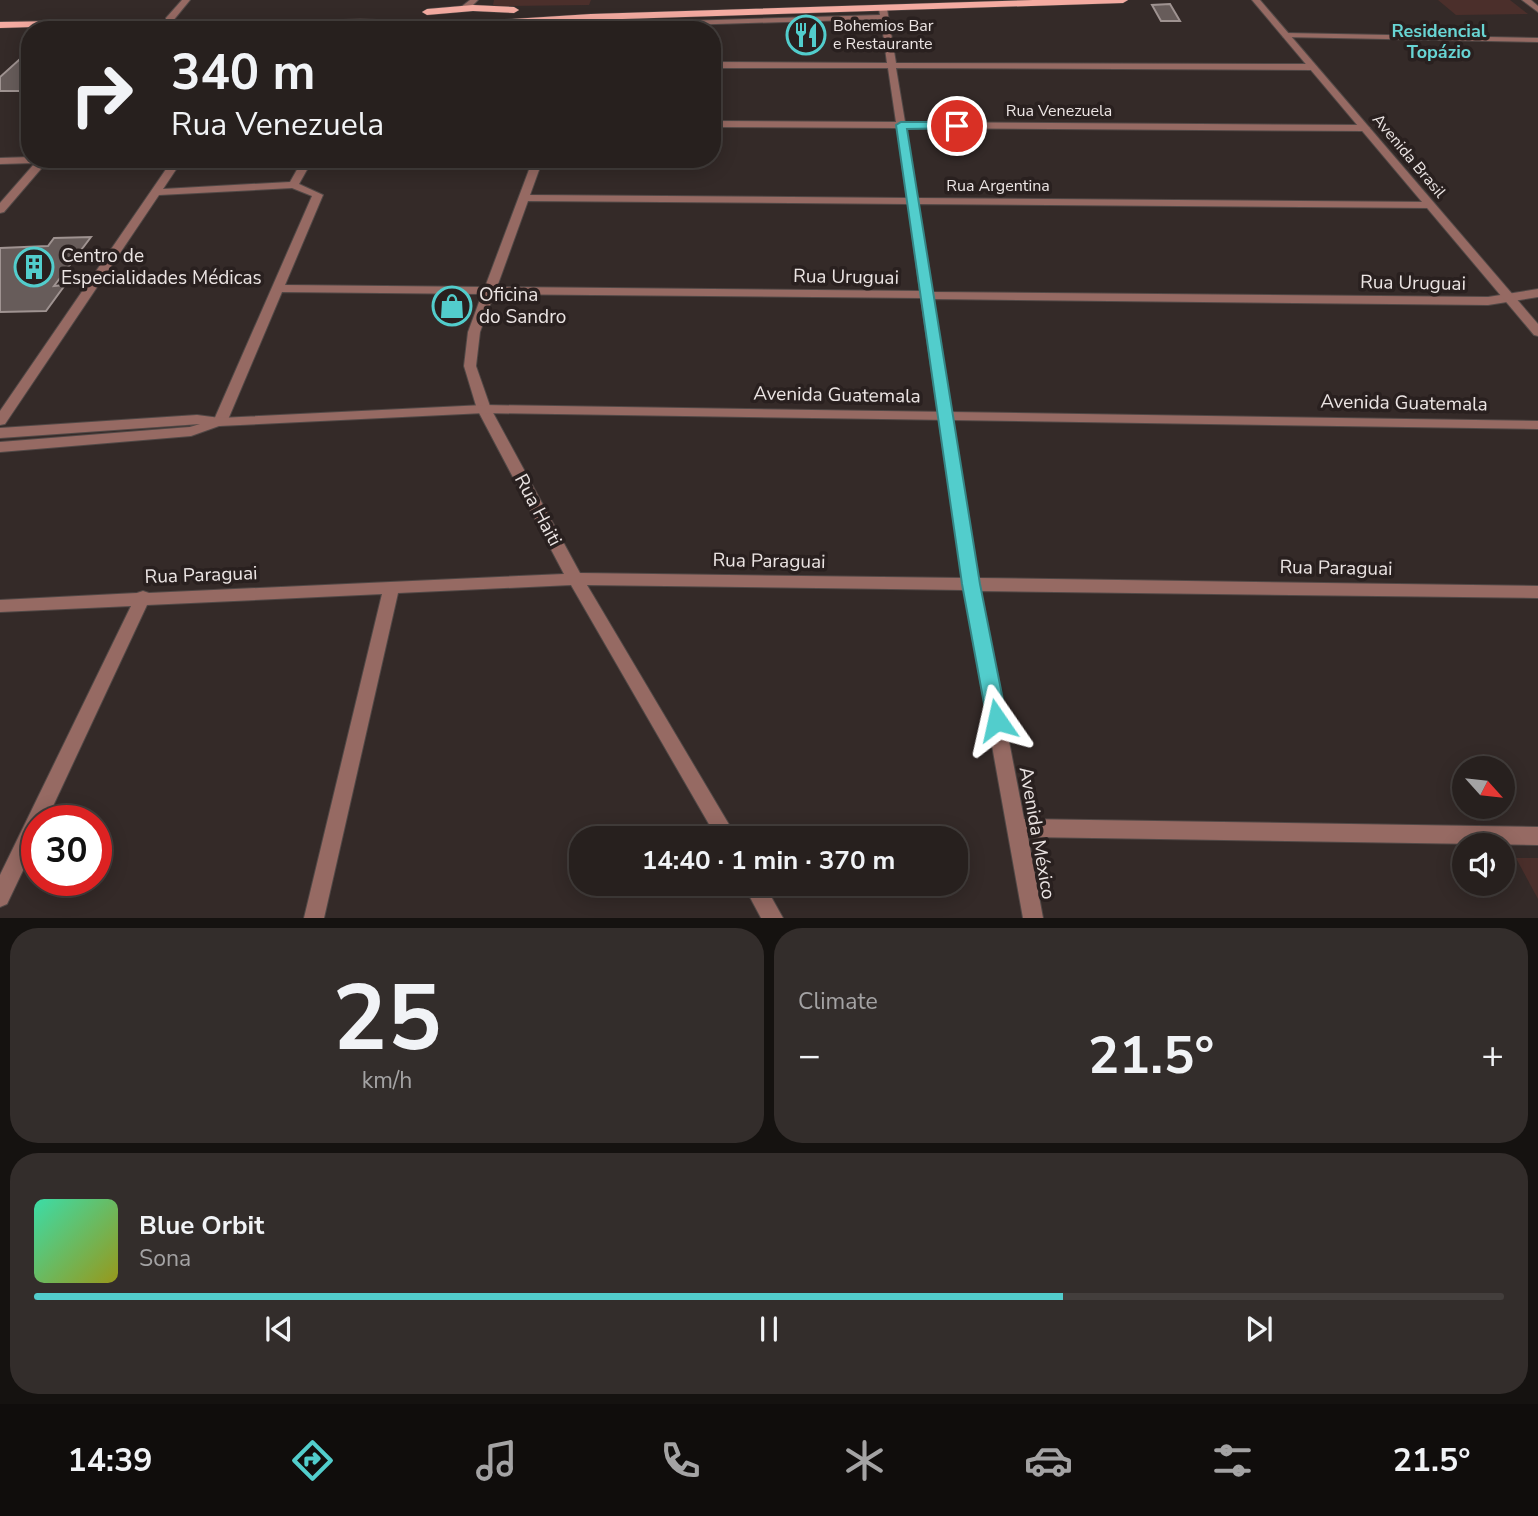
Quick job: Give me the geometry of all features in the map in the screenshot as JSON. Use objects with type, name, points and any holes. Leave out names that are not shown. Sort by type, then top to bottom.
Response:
[{"type":"main road","points":[[135,21],[462,10],[485,6],[907,0]]},
{"type":"main road","points":[[669,21],[1123,0]]},
{"type":"main road","points":[[485,6],[496,16],[488,21]]},
{"type":"main road","points":[[454,21],[449,18],[462,10]]},
{"type":"main road","points":[[0,25],[21,24]]},
{"type":"main road","points":[[0,32],[21,31]]},
{"type":"street","points":[[169,20],[186,0]]},
{"type":"street","points":[[462,10],[474,0]]},
{"type":"street","name":"Avenida Brasil","points":[[1256,0],[1538,332]]},
{"type":"street","points":[[1526,0],[1538,10]]},
{"type":"street","name":"Avenida México","points":[[884,13],[971,584],[1033,918]]},
{"type":"street","points":[[1289,39],[1427,38],[1447,45],[1538,46]]},
{"type":"street","points":[[1289,39],[1538,40]]},
{"type":"street","points":[[721,65],[1313,67]]},
{"type":"street","name":"Rua Venezuela","points":[[721,124],[1364,128]]},
{"type":"street","points":[[0,161],[21,161]]},
{"type":"street","points":[[0,209],[36,168]]},
{"type":"street","points":[[0,421],[173,168]]},
{"type":"street","points":[[293,185],[303,168]]},
{"type":"street","name":"Rua Haiti","points":[[535,168],[474,332],[470,366],[484,409],[575,579],[720,826]]},
{"type":"street","points":[[0,447],[191,431],[220,422],[318,195],[293,185],[158,192]]},
{"type":"street","name":"Rua Argentina","points":[[524,198],[1430,205]]},
{"type":"street","name":"Rua Uruguai","points":[[280,288],[1488,301],[1538,293]]},
{"type":"street","name":"Avenida Guatemala","points":[[220,422],[484,409],[1538,425]]},
{"type":"street","points":[[0,433],[197,419],[220,422]]},
{"type":"street","name":"Rua Paraguai","points":[[0,606],[143,597],[391,589],[575,579],[1538,592]]},
{"type":"street","points":[[314,918],[391,589]]},
{"type":"street","points":[[0,897],[143,597]]},
{"type":"street","points":[[1017,828],[1538,836]]},
{"type":"street","points":[[760,896],[773,918]]},
{"type":"shaded area","points":[[494,0],[591,0],[589,5],[501,6],[493,5]]},
{"type":"shaded area","points":[[1438,0],[1510,0],[1528,14],[1456,15]]},
{"type":"shaded area","points":[[1516,858],[1538,858],[1538,899]]},
{"type":"building","points":[[1170,4],[1180,21],[1161,21],[1152,5]]},
{"type":"building","points":[[21,58],[21,91],[0,91],[0,77]]},
{"type":"building","name":"Centro de Especialidades Médicas","points":[[91,237],[54,286],[65,285],[46,311],[0,312],[0,248],[48,246],[54,238]]},
{"type":"place","name":"Bohemios Bar e Restaurante","points":[[806,35]]},
{"type":"place","name":"Centro de Especialidades Médicas","points":[[34,267]]},
{"type":"place","name":"Oficina do Sandro","points":[[452,306]]},
{"type":"district","name":"Residencial Topázio","points":[[1439,41]]},
{"type":"route","points":[[957,126],[901,125],[971,584],[997,720]]}]
